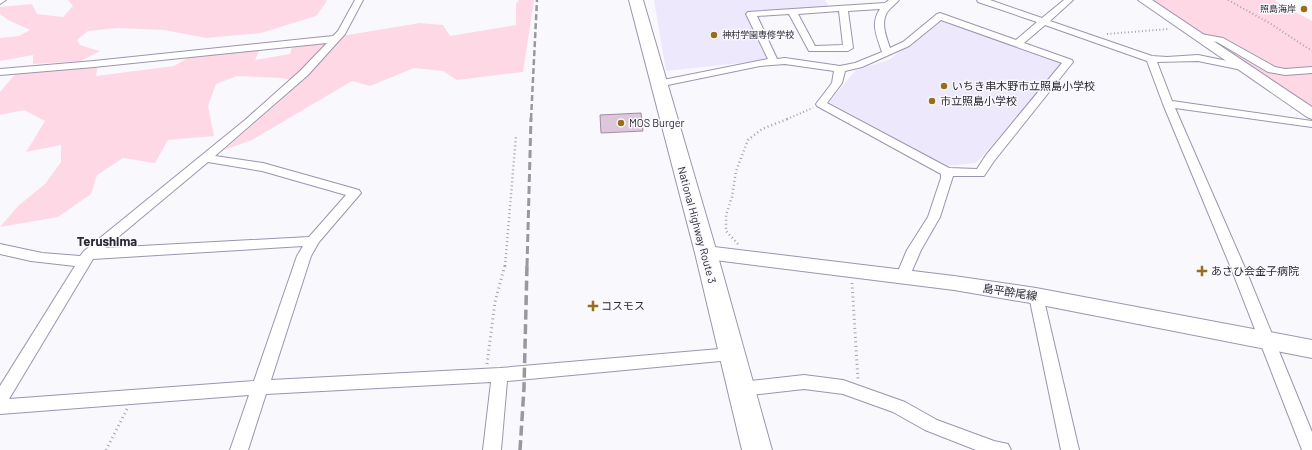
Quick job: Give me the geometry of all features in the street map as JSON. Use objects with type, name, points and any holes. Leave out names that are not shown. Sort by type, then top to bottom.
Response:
[{"type":"highway","name":"National Highway Route 3","points":[[636,0],[706,253],[757,450]]},
{"type":"main road","points":[[1144,0],[1201,37],[1242,67],[1312,114]]},
{"type":"main road","name":"島平酔尾線","points":[[706,253],[903,276],[1036,296],[1312,349]]},
{"type":"street","points":[[0,400],[87,258],[304,73],[336,39],[354,13],[359,0]]},
{"type":"street","points":[[888,53],[879,30],[881,13],[886,6],[895,0]]},
{"type":"street","points":[[980,0],[1151,59],[1167,60],[1198,58],[1242,67]]},
{"type":"street","points":[[1018,43],[1069,0]]},
{"type":"street","points":[[774,62],[751,14],[886,6]]},
{"type":"street","points":[[792,12],[812,49],[848,48],[843,8]]},
{"type":"street","points":[[658,84],[754,64],[774,62],[785,61],[840,69],[858,65],[906,44],[940,16],[1068,62],[980,173],[947,172],[821,104],[837,83],[840,69]]},
{"type":"street","points":[[1201,37],[1220,40],[1272,70],[1286,72],[1312,70]]},
{"type":"street","points":[[0,72],[336,39]]},
{"type":"street","points":[[1151,59],[1168,104],[1238,268],[1311,450]]},
{"type":"street","points":[[1168,104],[1312,124]]},
{"type":"street","points":[[206,158],[264,166],[355,193],[313,241],[304,256],[239,450]]},
{"type":"street","points":[[903,276],[914,250],[934,217],[947,178],[947,172]]},
{"type":"street","points":[[0,249],[16,254],[58,260],[313,241]]},
{"type":"street","points":[[1036,296],[1070,450]]},
{"type":"street","points":[[0,407],[260,387],[493,376],[731,354]]},
{"type":"street","points":[[492,450],[493,376]]},
{"type":"street","points":[[741,389],[804,382],[843,387],[899,407],[931,425],[994,449],[1002,450]]},
{"type":"path","points":[[1228,0],[1271,24],[1312,51]]},
{"type":"path","points":[[1081,36],[1187,28]]},
{"type":"path","points":[[752,258],[726,231],[726,216],[732,197],[736,172],[748,140],[762,129],[821,104]]},
{"type":"path","points":[[493,376],[496,302],[505,266],[516,136]]},
{"type":"path","points":[[851,270],[859,393]]},
{"type":"path","points":[[106,450],[134,397]]},
{"type":"shaded area","points":[[68,0],[327,1],[316,16],[261,33],[206,38],[164,30],[117,28],[88,31],[77,40],[80,45],[100,51],[81,61],[33,64],[33,55],[0,61],[0,38],[19,36],[30,30],[8,20],[0,14],[0,7],[32,4],[37,14],[63,17],[73,6]]},
{"type":"shaded area","points":[[519,0],[534,0],[523,72],[457,80],[443,71],[414,68],[370,86],[352,81],[252,140],[224,150],[301,82],[281,78],[237,76],[216,84],[208,106],[214,136],[168,140],[155,163],[123,158],[97,175],[91,194],[58,217],[0,227],[18,206],[45,184],[61,162],[61,145],[26,152],[45,121],[24,110],[0,115],[0,92],[17,72],[98,64],[96,76],[174,66],[191,56],[261,47],[255,60],[290,54],[293,44],[420,23],[443,25],[450,36],[516,25],[516,4]]},
{"type":"shaded area","name":"神村学園専修学校","points":[[654,0],[825,0],[829,8],[757,12],[779,59],[666,71]]},
{"type":"shaded area","points":[[1149,0],[1274,0],[1312,21],[1312,108]]},
{"type":"shaded area","name":"いちき串木野市立照島小学校","points":[[942,19],[1065,63],[976,163],[946,166],[829,102],[856,70],[889,60]]},
{"type":"building","name":"MOS Burger","points":[[641,113],[643,131],[601,133],[600,115]]},
{"type":"railway","points":[[531,119],[537,0]]},
{"type":"railway","points":[[527,266],[531,118]]},
{"type":"railway","points":[[520,450],[524,388],[527,265]]},
{"type":"place","name":"照島海岸","points":[[1304,9]]},
{"type":"place","name":"神村学園専修学校","points":[[714,35]]},
{"type":"place","name":"いちき串木野市立照島小学校","points":[[944,86]]},
{"type":"place","name":"市立照島小学校","points":[[932,101]]},
{"type":"place","name":"MOS Burger","points":[[621,123]]},
{"type":"place","name":"あさひ会金子病院","points":[[1202,271]]},
{"type":"place","name":"コスモス","points":[[593,306]]},
{"type":"district","name":"Terushima","points":[[107,241]]}]
